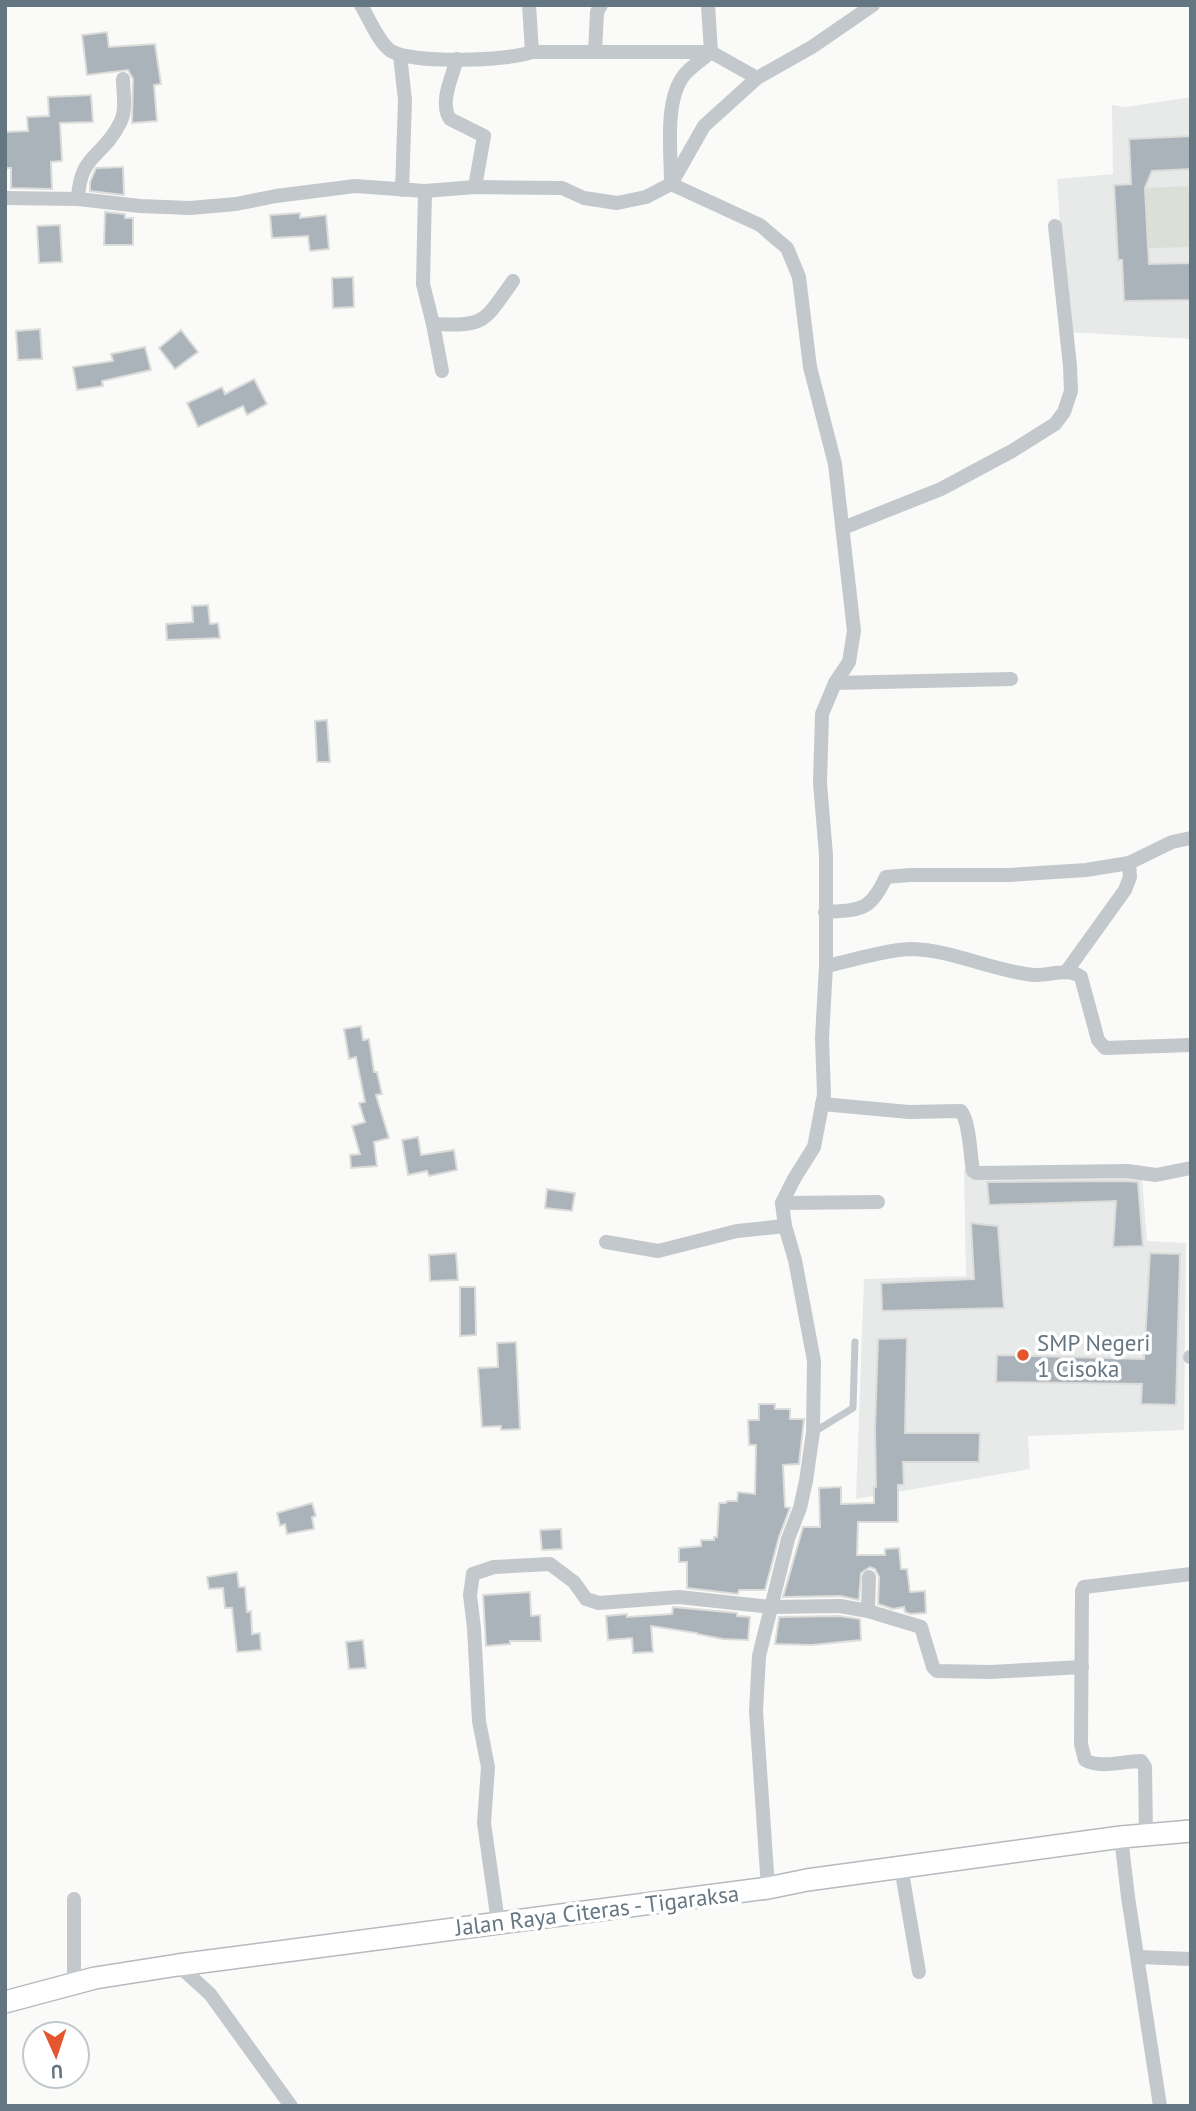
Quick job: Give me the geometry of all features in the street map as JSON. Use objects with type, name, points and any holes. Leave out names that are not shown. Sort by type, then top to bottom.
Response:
[{"type":"main road","name":"Jalan Raya Citeras - Tigaraksa","points":[[5,2001],[74,1983],[178,1965],[768,1888],[1121,1837],[1191,1831]]},
{"type":"street","points":[[361,5],[388,49],[400,55],[427,59],[457,59],[520,56],[532,51],[711,52],[757,78]]},
{"type":"street","points":[[529,5],[532,51]]},
{"type":"street","points":[[595,52],[597,12],[601,5]]},
{"type":"street","points":[[708,5],[711,52]]},
{"type":"street","points":[[5,198],[78,199],[190,208],[236,204],[355,186],[425,191],[475,187],[562,188],[584,198],[617,203],[646,197],[671,184],[704,126],[757,78],[812,47],[873,5]]},
{"type":"street","points":[[671,184],[670,127],[675,94],[684,75],[711,52]]},
{"type":"street","points":[[400,55],[405,100],[402,190]]},
{"type":"street","points":[[457,59],[446,97],[447,116],[484,136],[475,187]]},
{"type":"street","points":[[78,199],[79,180],[87,163],[108,143],[121,122],[124,111],[123,79]]},
{"type":"street","points":[[671,184],[760,225],[787,248],[799,277],[810,368],[835,464],[854,631],[849,662],[835,683],[822,714],[820,783],[826,855],[822,1104],[814,1147],[782,1203],[814,1361],[813,1432],[806,1481],[788,1539],[760,1656],[757,1711],[768,1888]]},
{"type":"street","points":[[425,191],[423,284],[442,371]]},
{"type":"street","points":[[844,528],[941,489],[1012,451],[1055,424],[1064,412],[1071,391],[1070,366],[1055,226]]},
{"type":"street","points":[[433,324],[468,325],[479,321],[490,313],[513,281]]},
{"type":"street","points":[[835,683],[1011,679]]},
{"type":"street","points":[[825,912],[855,910],[874,901],[886,877],[1009,875],[1086,870],[1129,863],[1172,842],[1191,838]]},
{"type":"street","points":[[1066,972],[1125,890],[1130,877],[1129,863]]},
{"type":"street","points":[[826,965],[908,949],[933,951],[1037,975],[1072,972],[1081,977],[1098,1040],[1105,1048],[1191,1045]]},
{"type":"street","points":[[822,1104],[909,1112],[961,1111],[965,1117],[970,1157],[973,1171],[976,1173],[1127,1171],[1156,1175],[1191,1168]]},
{"type":"street","points":[[782,1203],[878,1202]]},
{"type":"street","points":[[606,1242],[658,1251],[737,1231],[785,1226]]},
{"type":"street","points":[[498,1922],[484,1823],[488,1767],[479,1721],[470,1595],[473,1574],[494,1567],[550,1564],[574,1582],[586,1599],[599,1603],[679,1597],[771,1607],[841,1606],[868,1611],[921,1627],[933,1667],[937,1671],[992,1672],[1082,1667]]},
{"type":"street","points":[[1146,1835],[1147,1791],[1145,1767],[1141,1761],[1093,1764],[1085,1760],[1081,1744],[1081,1602],[1084,1587],[1191,1574]]},
{"type":"street","points":[[868,1611],[869,1577]]},
{"type":"street","points":[[1121,1837],[1160,2106]]},
{"type":"street","points":[[901,1867],[919,1972]]},
{"type":"street","points":[[74,1899],[74,1983]]},
{"type":"street","points":[[1138,1957],[1191,1959]]},
{"type":"street","points":[[178,1965],[210,1994],[291,2106]]},
{"type":"lane","points":[[813,1432],[853,1408],[855,1342]]},
{"type":"shaded area","points":[[1191,97],[1191,339],[1067,332],[1057,179],[1113,174],[1112,105],[1126,107]]},
{"type":"shaded area","points":[[1191,186],[1191,247],[1149,248],[1145,188]]},
{"type":"shaded area","name":"SMP Negeri 1 Cisoka","points":[[1141,1165],[1147,1241],[1186,1243],[1184,1430],[1028,1436],[1030,1469],[856,1499],[864,1279],[966,1276],[964,1169]]},
{"type":"building","points":[[107,32],[109,47],[155,44],[161,84],[154,85],[157,121],[132,123],[133,79],[128,70],[87,75],[82,35]]},
{"type":"building","points":[[91,95],[93,122],[60,123],[62,161],[51,162],[52,189],[11,188],[11,168],[5,168],[5,132],[28,131],[27,117],[49,116],[48,97]]},
{"type":"building","points":[[1191,136],[1191,169],[1152,171],[1145,188],[1149,264],[1191,263],[1191,300],[1124,301],[1122,260],[1118,260],[1114,185],[1131,184],[1129,139]]},
{"type":"building","points":[[123,167],[124,195],[90,191],[90,182],[96,168]]},
{"type":"building","points":[[105,212],[125,214],[125,218],[133,218],[133,245],[104,245]]},
{"type":"building","points":[[300,213],[300,218],[326,215],[329,249],[310,251],[308,236],[272,238],[270,215]]},
{"type":"building","points":[[60,225],[62,262],[39,263],[37,226]]},
{"type":"building","points":[[353,277],[354,307],[333,308],[332,278]]},
{"type":"building","points":[[40,329],[42,359],[18,360],[16,331]]},
{"type":"building","points":[[181,330],[198,352],[175,369],[159,348]]},
{"type":"building","points":[[145,347],[151,370],[102,381],[103,386],[77,390],[73,367],[113,361],[111,354]]},
{"type":"building","points":[[254,379],[267,404],[247,415],[243,406],[198,427],[187,403],[222,387],[225,394]]},
{"type":"building","points":[[208,605],[210,624],[218,623],[220,638],[167,640],[166,624],[193,622],[192,606]]},
{"type":"building","points":[[327,720],[330,762],[317,762],[315,721]]},
{"type":"building","points":[[361,1026],[363,1040],[369,1039],[374,1072],[377,1072],[382,1094],[376,1095],[389,1138],[374,1142],[377,1166],[351,1168],[350,1155],[360,1154],[352,1126],[365,1122],[359,1103],[365,1102],[356,1057],[349,1059],[344,1029]]},
{"type":"building","points":[[418,1137],[421,1155],[454,1150],[457,1170],[429,1176],[427,1171],[408,1175],[402,1140]]},
{"type":"building","points":[[987,1182],[1138,1182],[1143,1246],[1113,1247],[1116,1201],[989,1205]]},
{"type":"building","points":[[547,1189],[575,1193],[572,1211],[545,1208]]},
{"type":"building","points":[[971,1223],[998,1226],[1004,1308],[882,1311],[881,1283],[974,1279]]},
{"type":"building","points":[[456,1253],[458,1280],[430,1281],[429,1255]]},
{"type":"building","points":[[1150,1253],[1180,1254],[1176,1405],[1141,1404],[1142,1384],[996,1382],[997,1355],[1144,1359]]},
{"type":"building","points":[[460,1287],[475,1287],[476,1335],[460,1336]]},
{"type":"building","points":[[907,1338],[905,1433],[980,1433],[979,1462],[903,1462],[904,1485],[898,1485],[898,1522],[858,1522],[857,1555],[885,1555],[885,1549],[899,1548],[901,1569],[907,1569],[910,1592],[925,1591],[926,1613],[910,1614],[905,1612],[904,1607],[893,1609],[878,1604],[879,1577],[875,1569],[870,1567],[861,1573],[859,1600],[840,1596],[783,1597],[803,1527],[820,1527],[819,1488],[841,1487],[841,1504],[874,1503],[878,1339]]},
{"type":"building","points":[[516,1342],[520,1429],[482,1427],[478,1368],[498,1367],[497,1343]]},
{"type":"building","points":[[759,1404],[775,1404],[775,1409],[790,1409],[790,1419],[804,1419],[799,1464],[783,1465],[785,1507],[790,1508],[765,1590],[739,1590],[738,1594],[687,1588],[687,1562],[679,1562],[679,1548],[701,1546],[701,1540],[714,1540],[714,1537],[717,1537],[719,1503],[737,1501],[738,1492],[755,1494],[756,1445],[749,1445],[748,1420],[759,1420]]},
{"type":"building","points":[[312,1503],[316,1516],[312,1517],[314,1529],[287,1534],[285,1524],[280,1526],[277,1513]]},
{"type":"building","points":[[561,1529],[562,1549],[542,1550],[540,1530]]},
{"type":"building","points":[[237,1572],[239,1587],[245,1587],[247,1612],[251,1611],[252,1634],[260,1633],[261,1650],[237,1652],[232,1608],[225,1608],[223,1588],[209,1589],[207,1577]]},
{"type":"building","points":[[530,1592],[531,1616],[540,1615],[541,1641],[510,1641],[510,1644],[486,1646],[483,1595]]},
{"type":"building","points":[[673,1607],[737,1613],[737,1616],[750,1617],[748,1640],[723,1639],[651,1626],[653,1652],[633,1653],[632,1638],[608,1640],[606,1616],[672,1614]]},
{"type":"building","points":[[839,1616],[860,1619],[861,1640],[812,1645],[775,1644],[779,1617]]},
{"type":"building","points":[[363,1640],[366,1668],[349,1669],[346,1642]]},
{"type":"place","name":"SMP Negeri 1 Cisoka","points":[[1023,1355]]}]
